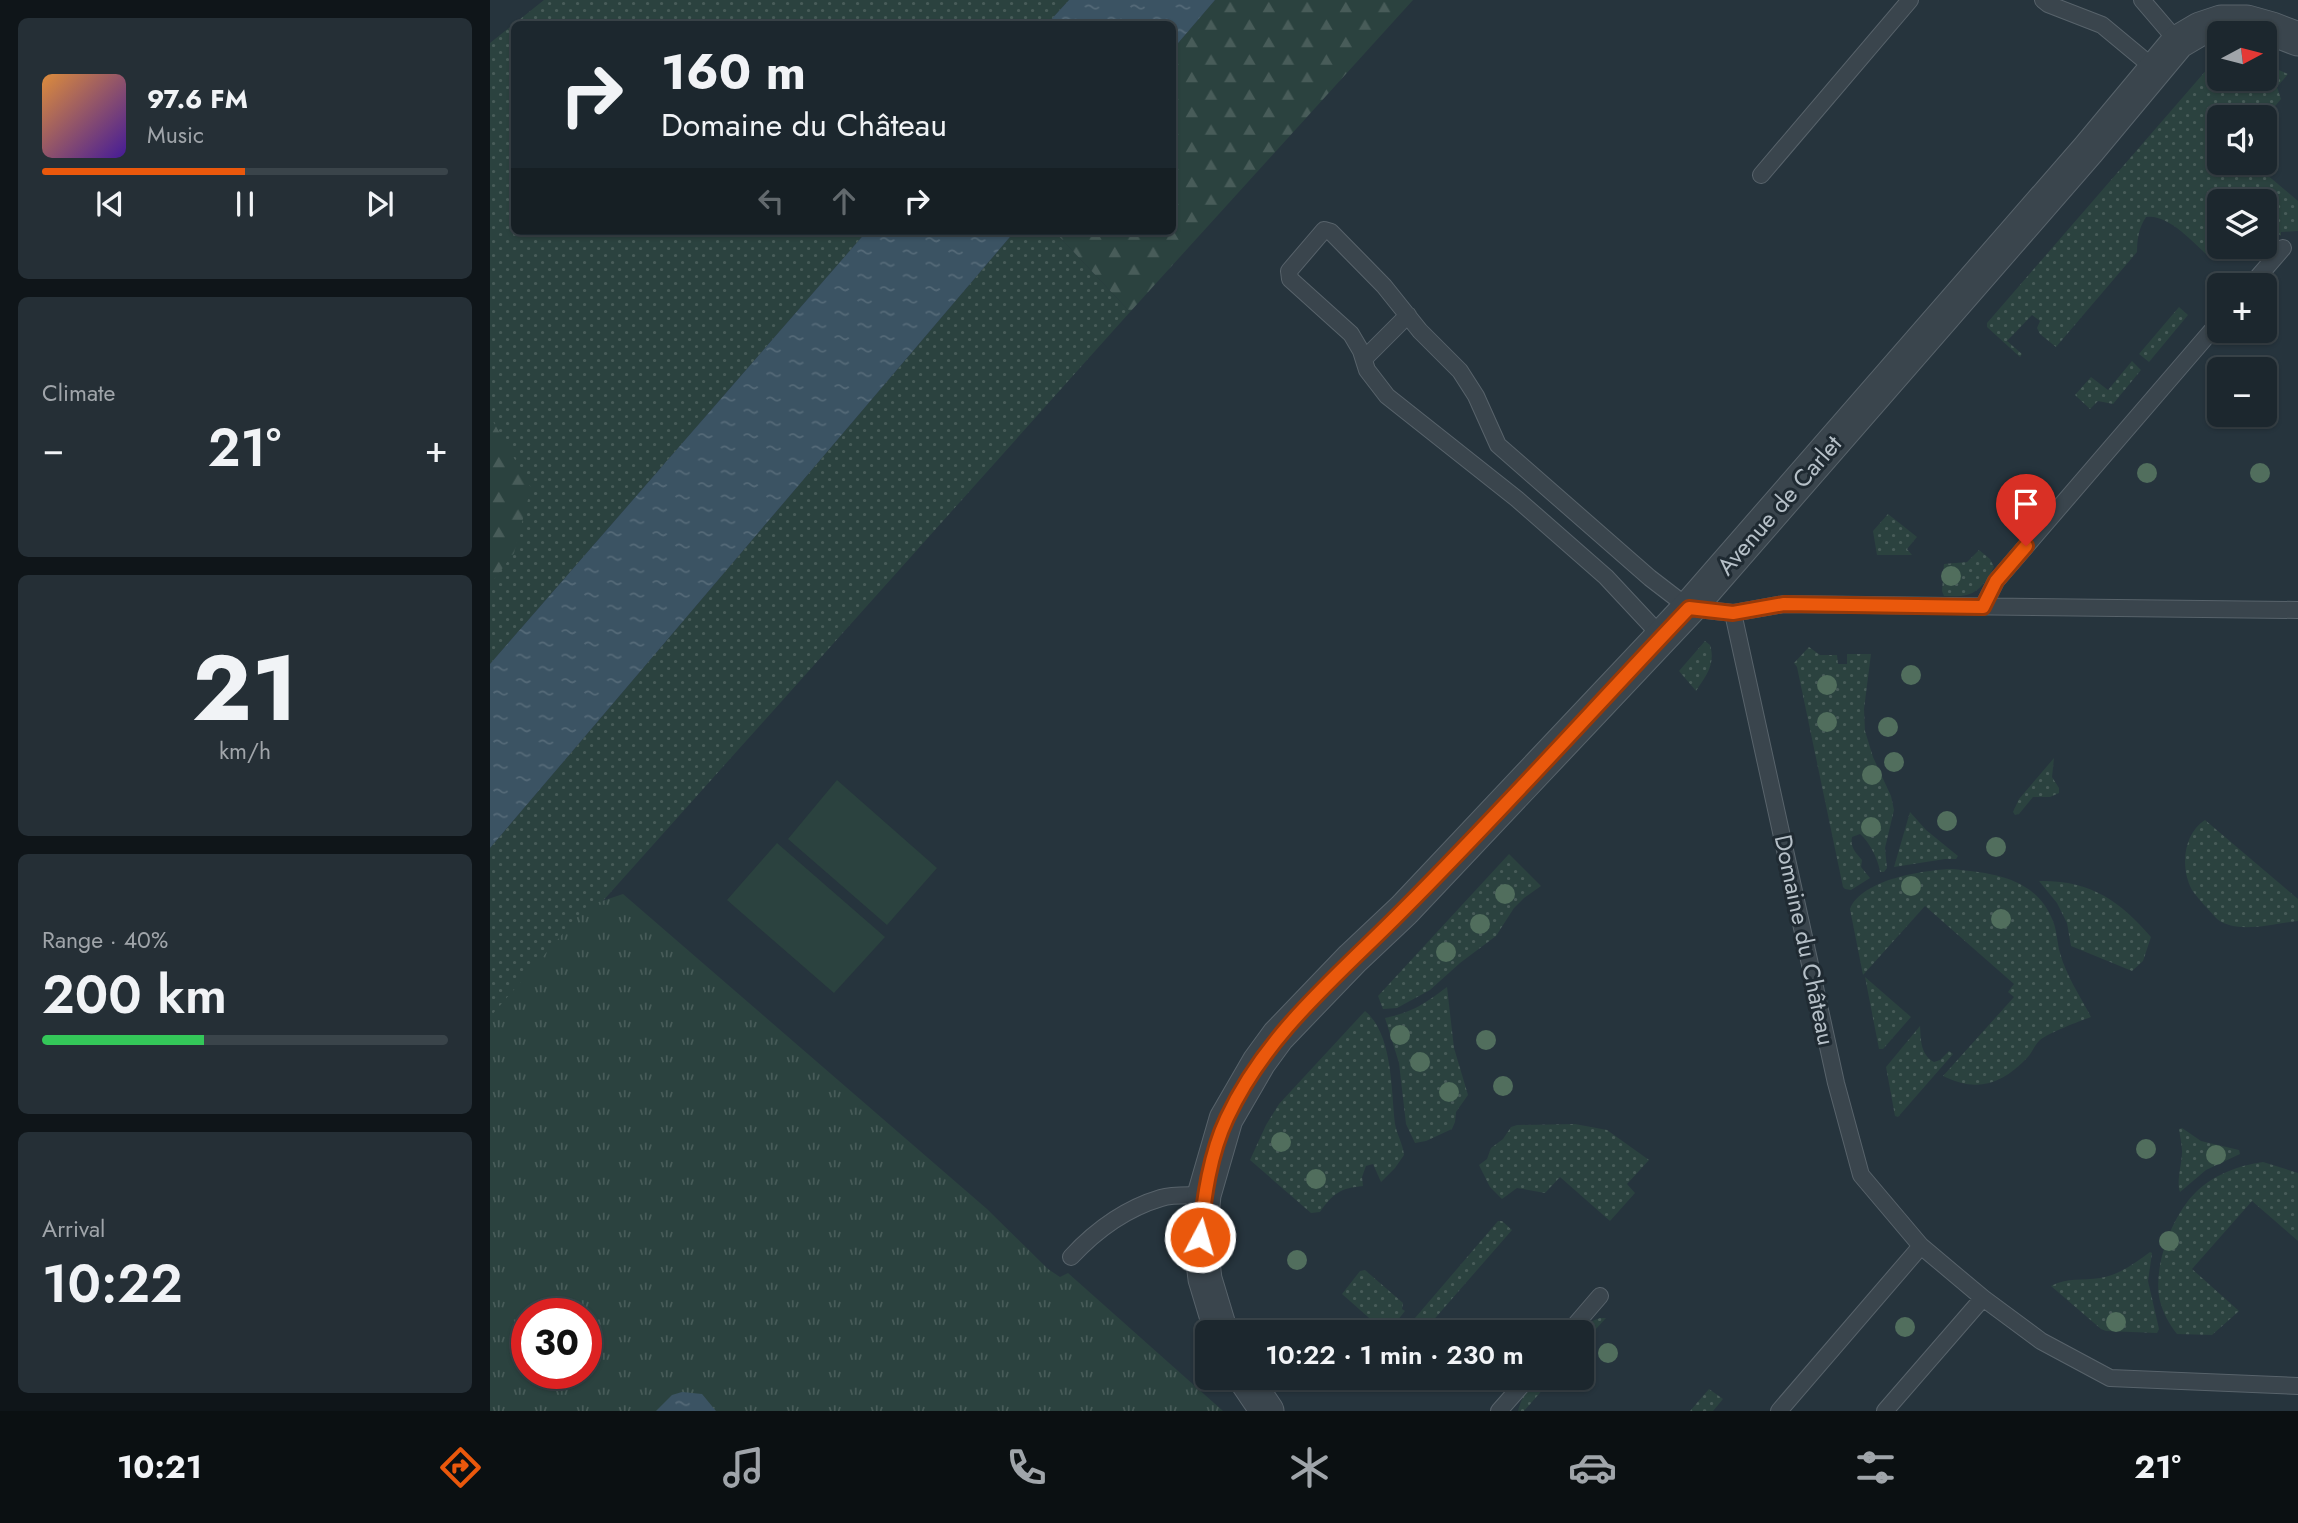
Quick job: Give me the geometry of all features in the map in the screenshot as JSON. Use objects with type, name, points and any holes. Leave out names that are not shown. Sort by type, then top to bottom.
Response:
[{"type":"street","name":"Avenue de Carlet","points":[[1217,1320],[1205,1279],[1200,1237],[1204,1195],[1226,1119],[1259,1062],[1278,1036],[1352,958],[1404,909],[1689,608],[2088,150],[2178,42],[2200,29],[2221,22],[2247,22],[2285,34]]},
{"type":"street","points":[[1253,1390],[1267,1411]]},
{"type":"lane","points":[[1761,175],[1910,0]]},
{"type":"lane","points":[[2043,0],[2102,25],[2155,69]]},
{"type":"lane","points":[[2142,0],[2178,42]]},
{"type":"lane","points":[[1662,637],[1606,577],[1547,525],[1387,396],[1367,370],[1351,334],[1290,279],[1289,271],[1324,230],[1331,232],[1384,286],[1420,331],[1460,372],[1476,396],[1498,445],[1650,578],[1689,608],[1733,613],[1784,604],[2298,610]]},
{"type":"lane","points":[[2261,273],[2283,248]]},
{"type":"lane","points":[[1364,359],[1408,315]]},
{"type":"lane","points":[[1983,607],[1996,581],[2207,336]]},
{"type":"lane","name":"Domaine du Château","points":[[1733,613],[1836,1083],[1861,1175],[1921,1246],[1983,1298],[2041,1341],[2110,1378],[2298,1386]]},
{"type":"lane","points":[[1070,1257],[1089,1237],[1117,1216],[1162,1197],[1204,1195]]},
{"type":"lane","points":[[1779,1411],[1921,1246]]},
{"type":"lane","points":[[1580,1320],[1600,1297]]},
{"type":"lane","points":[[1885,1411],[1983,1298]]},
{"type":"lane","points":[[1499,1411],[1518,1390]]},
{"type":"green space","points":[[544,0],[1069,0],[1050,21],[518,21]]},
{"type":"green space","points":[[1215,0],[1413,0],[1130,312],[1058,235],[1176,235],[1176,46]]},
{"type":"green space","points":[[511,26],[511,235],[864,235],[490,664],[490,43]]},
{"type":"green space","points":[[2207,69],[2207,91],[2277,91],[2277,87],[2281,99],[2276,105],[2207,105],[2207,175],[2267,175],[2298,201],[2298,231],[2281,232],[2281,236],[2277,232],[2277,189],[2207,189],[2207,254],[2173,225],[2155,217],[2146,217],[2139,234],[2137,252],[2056,347],[2040,334],[2037,328],[2040,321],[2032,315],[2007,341],[2022,354],[2020,357],[1987,327],[1987,323]]},
{"type":"green space","points":[[2277,69],[2288,74],[2277,87]]},
{"type":"green space","points":[[1012,235],[1058,235],[1130,312],[490,1027],[490,848]]},
{"type":"green space","points":[[2179,307],[2188,315],[2149,362],[2139,354]]},
{"type":"green space","points":[[2132,361],[2141,370],[2113,404],[2098,401],[2090,409],[2075,395],[2091,377],[2108,390]]},
{"type":"green space","points":[[490,416],[531,488],[514,553],[490,585]]},
{"type":"green space","points":[[1888,514],[1917,537],[1907,549],[1912,555],[1877,555],[1873,531]]},
{"type":"green space","points":[[1979,550],[1990,559],[1994,567],[1985,582],[1975,592],[1962,596],[1944,596],[1944,564],[1967,562]]},
{"type":"green space","points":[[1705,641],[1712,652],[1711,664],[1696,691],[1679,671]]},
{"type":"green space","points":[[1809,647],[1820,655],[1837,655],[1838,664],[1847,664],[1847,654],[1871,654],[1864,709],[1865,731],[1894,810],[1885,848],[1887,868],[1884,872],[1880,872],[1878,862],[1863,837],[1860,834],[1852,837],[1853,847],[1862,860],[1861,867],[1870,878],[1851,890],[1843,887],[1794,663]]},
{"type":"green space","points":[[2054,758],[2052,777],[2059,793],[2050,797],[2033,797],[2019,814],[2015,815],[2013,812],[2019,799]]},
{"type":"green space","points":[[837,780],[937,868],[887,925],[788,839]]},
{"type":"green space","points":[[1910,812],[1926,830],[1958,856],[1956,859],[1894,867]]},
{"type":"green space","points":[[2205,820],[2298,899],[2298,921],[2246,927],[2226,924],[2217,919],[2192,890],[2186,872],[2188,842]]},
{"type":"green space","points":[[777,843],[885,937],[834,993],[727,900]]},
{"type":"green space","points":[[1509,854],[1541,886],[1514,908],[1496,936],[1430,990],[1397,1008],[1383,1009],[1378,996]]},
{"type":"green space","points":[[1952,869],[2011,880],[2036,895],[2053,921],[2063,961],[2091,1017],[2045,1037],[2018,1067],[1998,1080],[1978,1085],[1943,1076],[2014,997],[2008,992],[2014,984],[1925,906],[1863,975],[1850,909],[1867,890],[1880,883],[1926,871]]},
{"type":"green space","points":[[2039,881],[2074,884],[2102,895],[2127,912],[2151,937],[2143,961],[2132,971],[2071,946],[2067,923],[2057,903]]},
{"type":"green space","points":[[623,894],[987,1209],[1048,1269],[1060,1277],[1068,1273],[1195,1386],[1195,1390],[1199,1390],[1223,1411],[490,1411],[490,1017],[587,906]]},
{"type":"green space","points":[[1865,977],[1911,1017],[1883,1049],[1879,1049]]},
{"type":"green space","points":[[1447,987],[1454,1048],[1468,1095],[1456,1112],[1452,1129],[1415,1143],[1406,1124],[1399,1063],[1385,1018],[1418,1007]]},
{"type":"green space","points":[[1365,1011],[1374,1021],[1386,1048],[1395,1124],[1404,1155],[1381,1182],[1373,1164],[1366,1166],[1362,1177],[1363,1186],[1338,1193],[1320,1212],[1311,1213],[1250,1160],[1279,1104]]},
{"type":"green space","points":[[1920,1026],[1922,1046],[1929,1059],[1934,1062],[1949,1051],[1953,1054],[1898,1117],[1895,1116],[1886,1067]]},
{"type":"green space","points":[[1575,1124],[1607,1130],[1649,1160],[1627,1184],[1635,1193],[1610,1221],[1560,1177],[1545,1193],[1517,1188],[1502,1199],[1490,1187],[1479,1165],[1487,1159],[1491,1148],[1503,1139],[1511,1127]]},
{"type":"green space","points":[[2182,1128],[2201,1141],[2239,1150],[2240,1154],[2206,1170],[2180,1192],[2182,1152],[2179,1129]]},
{"type":"green space","points":[[2263,1162],[2298,1173],[2298,1241],[2252,1201],[2192,1269],[2239,1311],[2212,1335],[2177,1334],[2163,1310],[2158,1288],[2166,1243],[2179,1214],[2196,1192],[2210,1181],[2227,1172]]},
{"type":"green space","points":[[1498,1221],[1502,1221],[1512,1230],[1433,1320],[1413,1320]]},
{"type":"green space","points":[[2150,1252],[2148,1281],[2159,1329],[2157,1333],[2101,1329],[2051,1286],[2063,1281],[2114,1274]]},
{"type":"green space","points":[[1365,1270],[1403,1303],[1402,1309],[1405,1311],[1398,1320],[1371,1320],[1342,1294],[1360,1271]]},
{"type":"green space","points":[[1600,1318],[1606,1318],[1594,1331],[1594,1320]]},
{"type":"green space","points":[[1709,1389],[1723,1399],[1713,1411],[1690,1411]]},
{"type":"green space","points":[[1528,1390],[1542,1390],[1524,1411],[1518,1411],[1522,1398]]},
{"type":"water","points":[[1069,0],[1215,0],[1176,46],[1176,21],[1050,21]]},
{"type":"water","points":[[864,235],[1012,235],[490,848],[490,664]]},
{"type":"water","points":[[682,1392],[702,1394],[716,1411],[656,1411],[672,1395]]},
{"type":"route","points":[[1200,1237],[1204,1195],[1226,1119],[1259,1062],[1278,1036],[1352,958],[1404,909],[1689,608],[1733,613],[1784,604],[1983,607],[1996,581],[2026,546]]}]
